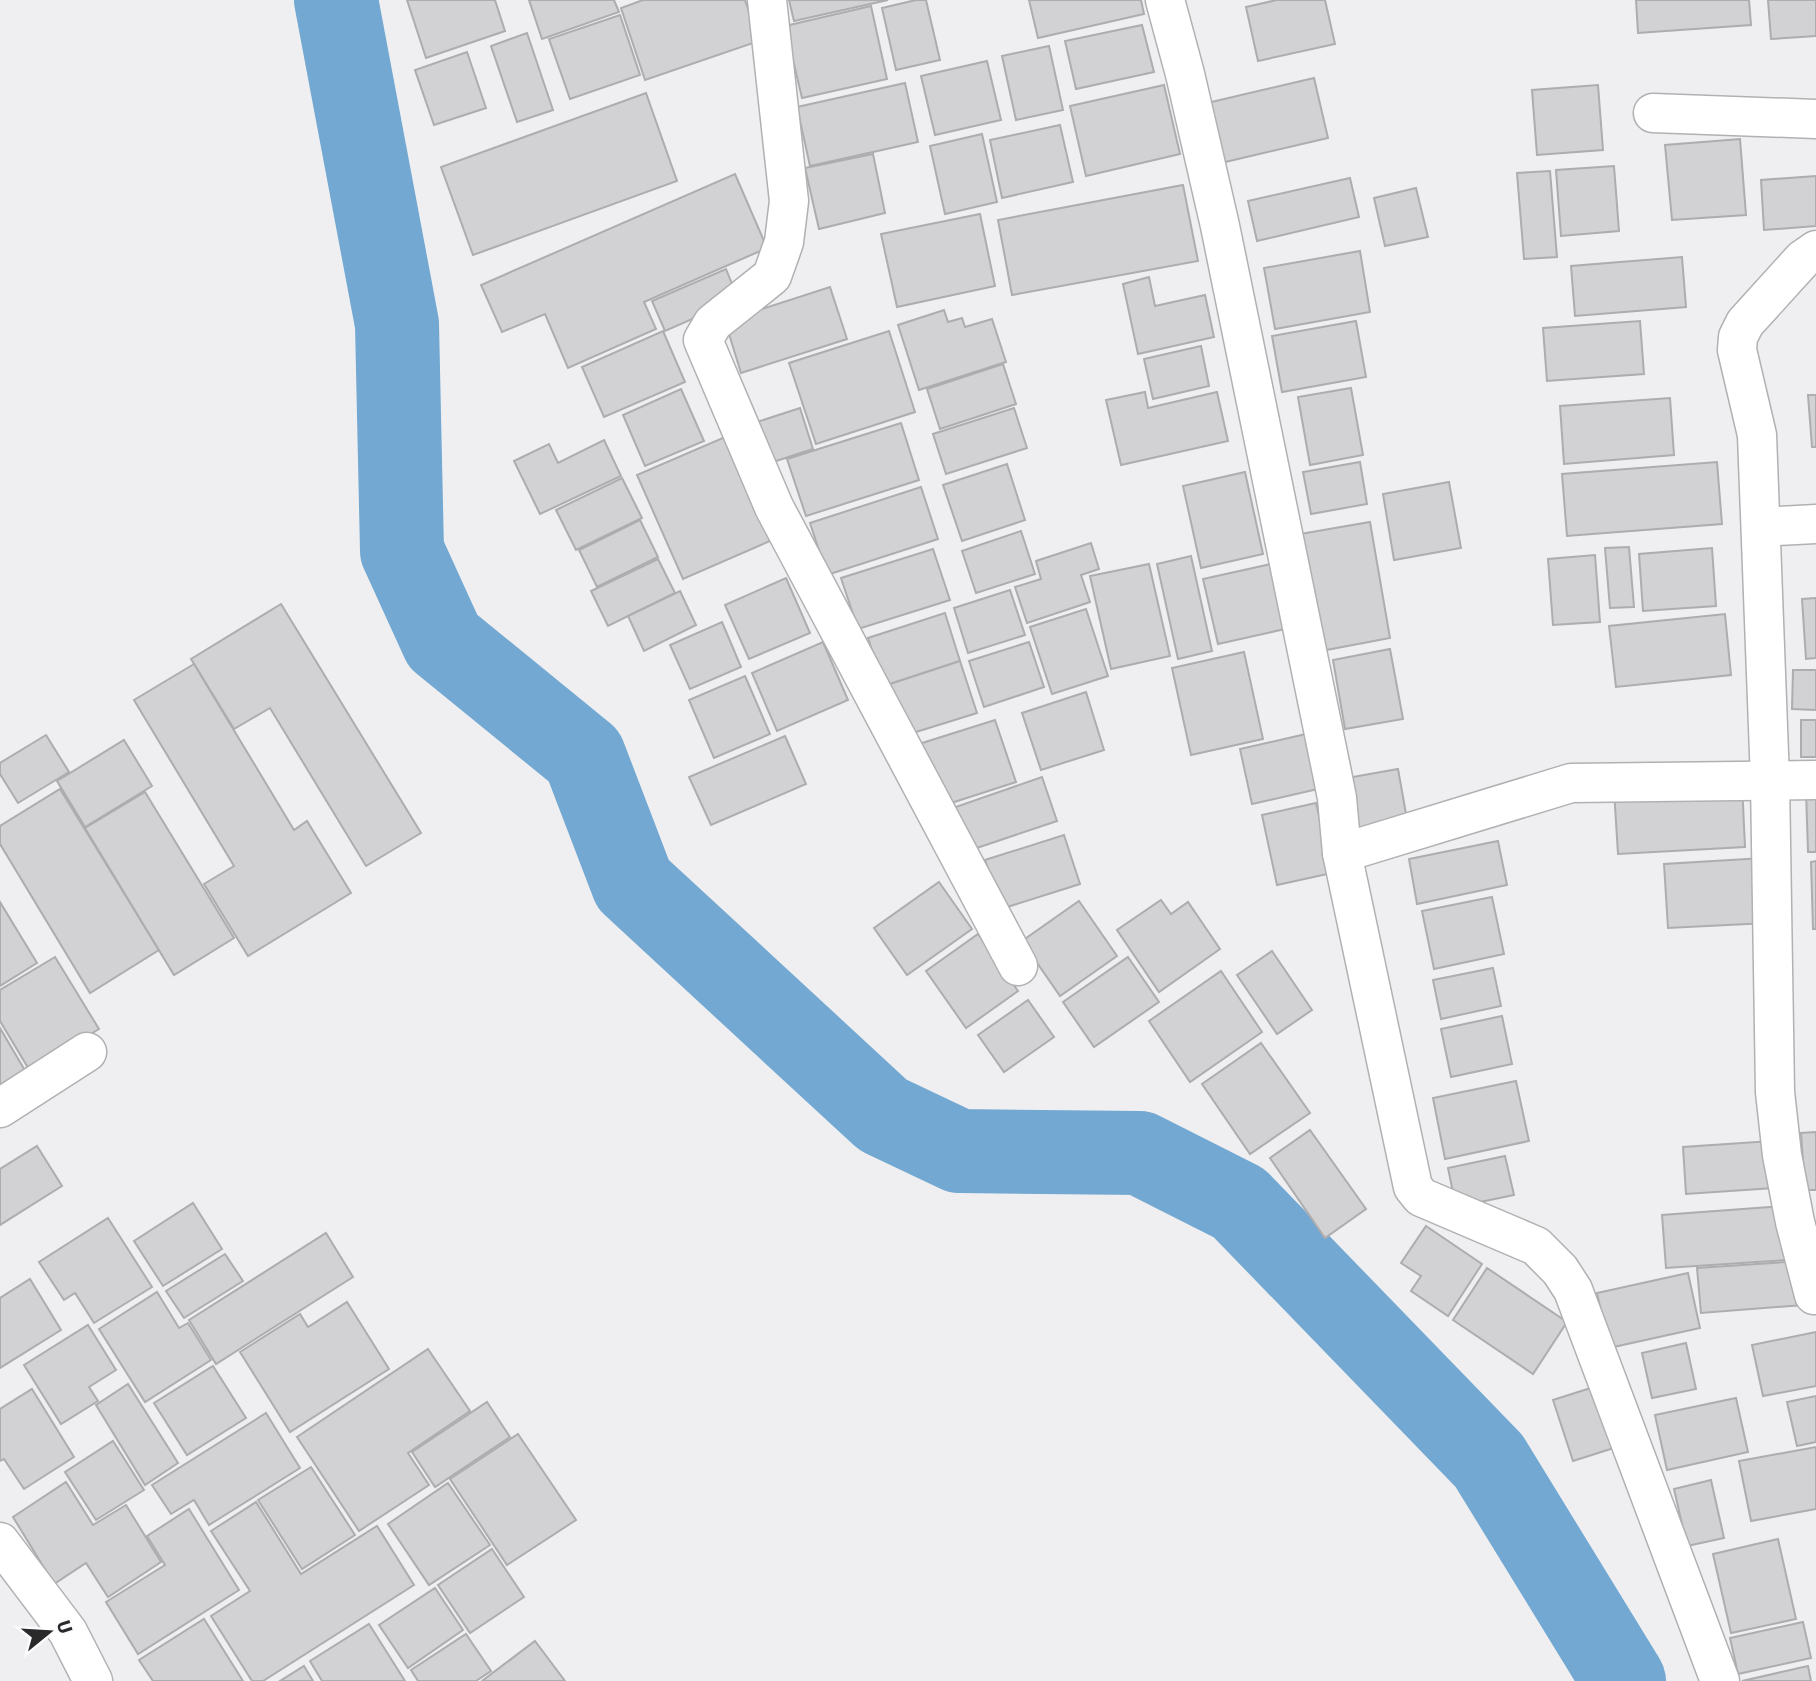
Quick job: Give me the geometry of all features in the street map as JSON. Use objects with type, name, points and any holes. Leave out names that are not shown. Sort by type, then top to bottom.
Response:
[{"type":"street","points":[[767,0],[789,201],[784,242],[772,276],[713,323],[703,340],[774,507],[1018,967]]},
{"type":"street","points":[[1166,0],[1220,226],[1334,785],[1342,853],[1413,1187],[1421,1197],[1536,1246],[1560,1270],[1573,1290],[1720,1681]]},
{"type":"street","points":[[1653,113],[1816,119]]},
{"type":"street","points":[[1814,1295],[1806,1218],[1782,1155],[1775,1092],[1770,780],[1757,435],[1737,349],[1738,337],[1745,323],[1803,259],[1816,250]]},
{"type":"street","points":[[1760,527],[1816,524]]},
{"type":"street","points":[[1342,853],[1571,783],[1816,780]]},
{"type":"street","points":[[0,1108],[87,1052]]},
{"type":"street","points":[[0,1542],[68,1632],[93,1681]]},
{"type":"building","points":[[407,0],[495,0],[505,31],[426,58]]},
{"type":"building","points":[[529,0],[614,0],[619,12],[542,39]]},
{"type":"building","points":[[643,0],[745,0],[759,41],[645,80],[621,8]]},
{"type":"building","points":[[789,0],[888,0],[794,21]]},
{"type":"building","points":[[926,0],[940,60],[896,70],[882,8]]},
{"type":"building","points":[[1029,0],[1141,0],[1144,14],[1038,38]]},
{"type":"building","points":[[1277,0],[1325,0],[1335,44],[1258,61],[1246,7]]},
{"type":"building","points":[[1636,0],[1749,0],[1751,25],[1638,33]]},
{"type":"building","points":[[1768,0],[1816,0],[1816,36],[1771,39]]},
{"type":"building","points":[[871,6],[887,79],[802,98],[785,26]]},
{"type":"building","points":[[620,15],[640,75],[570,99],[549,39]]},
{"type":"building","points":[[1142,25],[1154,72],[1076,89],[1065,41]]},
{"type":"building","points":[[527,33],[553,110],[517,122],[491,46]]},
{"type":"building","points":[[1049,46],[1063,110],[1016,120],[1002,56]]},
{"type":"building","points":[[467,52],[486,108],[434,125],[415,70]]},
{"type":"building","points":[[987,61],[1001,120],[935,135],[921,76]]},
{"type":"building","points":[[1314,78],[1328,138],[1221,163],[1207,103]]},
{"type":"building","points":[[905,83],[918,142],[810,166],[797,107]]},
{"type":"building","points":[[1164,85],[1180,154],[1086,176],[1070,106]]},
{"type":"building","points":[[1598,85],[1603,150],[1537,155],[1532,90]]},
{"type":"building","points":[[646,93],[677,181],[473,255],[441,167]]},
{"type":"building","points":[[1060,125],[1073,182],[1002,198],[990,140]]},
{"type":"building","points":[[982,134],[997,202],[945,214],[930,146]]},
{"type":"building","points":[[1740,139],[1746,215],[1672,220],[1665,145]]},
{"type":"building","points":[[873,154],[885,213],[819,229],[805,168]]},
{"type":"building","points":[[1614,166],[1619,231],[1561,236],[1556,170]]},
{"type":"building","points":[[1550,171],[1557,257],[1524,259],[1517,173]]},
{"type":"building","points":[[735,174],[767,248],[644,302],[656,329],[568,368],[545,314],[502,332],[481,285]]},
{"type":"building","points":[[1816,176],[1816,226],[1764,230],[1761,180]]},
{"type":"building","points":[[1350,178],[1359,217],[1257,241],[1248,201]]},
{"type":"building","points":[[1183,185],[1198,261],[1012,295],[998,220]]},
{"type":"building","points":[[1416,188],[1428,237],[1385,246],[1374,198]]},
{"type":"building","points":[[980,214],[995,286],[897,307],[881,234]]},
{"type":"building","points":[[1360,251],[1370,312],[1275,329],[1264,268]]},
{"type":"building","points":[[1682,257],[1686,307],[1575,316],[1571,266]]},
{"type":"building","points":[[726,269],[738,299],[665,331],[652,301]]},
{"type":"building","points":[[1149,277],[1155,306],[1205,295],[1214,337],[1138,354],[1123,284]]},
{"type":"building","points":[[830,287],[847,339],[741,373],[725,321]]},
{"type":"building","points":[[944,310],[948,322],[962,318],[965,327],[992,319],[1006,362],[919,390],[898,325]]},
{"type":"building","points":[[1356,321],[1366,377],[1282,392],[1272,336]]},
{"type":"building","points":[[1640,321],[1644,374],[1547,381],[1543,328]]},
{"type":"building","points":[[663,331],[685,382],[604,417],[582,367]]},
{"type":"building","points":[[889,331],[915,412],[816,444],[789,363]]},
{"type":"building","points":[[1201,346],[1209,386],[1153,399],[1144,359]]},
{"type":"building","points":[[1003,364],[1016,404],[940,429],[927,389]]},
{"type":"building","points":[[1351,388],[1363,455],[1310,465],[1298,397]]},
{"type":"building","points":[[681,389],[704,441],[645,466],[623,415]]},
{"type":"building","points":[[1145,392],[1148,408],[1217,392],[1228,441],[1121,465],[1106,400]]},
{"type":"building","points":[[1808,395],[1816,395],[1816,447],[1812,447]]},
{"type":"building","points":[[1670,398],[1674,455],[1564,464],[1560,406]]},
{"type":"building","points":[[800,408],[813,449],[767,464],[754,423]]},
{"type":"building","points":[[1014,408],[1027,448],[946,474],[933,434]]},
{"type":"building","points":[[901,423],[919,480],[806,516],[787,459]]},
{"type":"building","points":[[725,437],[770,541],[683,579],[637,475]]},
{"type":"building","points":[[604,440],[621,476],[540,514],[514,461],[549,444],[558,463]]},
{"type":"building","points":[[1360,462],[1367,504],[1311,514],[1303,472]]},
{"type":"building","points":[[1717,462],[1722,524],[1567,536],[1562,474]]},
{"type":"building","points":[[1007,464],[1025,520],[962,541],[943,485]]},
{"type":"building","points":[[1245,472],[1263,554],[1201,568],[1183,486]]},
{"type":"building","points":[[622,478],[642,518],[576,550],[556,510]]},
{"type":"building","points":[[1449,482],[1461,548],[1394,560],[1383,494]]},
{"type":"building","points":[[921,487],[938,539],[827,575],[810,523]]},
{"type":"building","points":[[640,520],[658,557],[597,587],[579,550]]},
{"type":"building","points":[[1370,522],[1390,638],[1321,651],[1300,534]]},
{"type":"building","points":[[1021,531],[1035,574],[976,593],[962,551]]},
{"type":"building","points":[[1091,543],[1099,569],[1081,575],[1090,602],[1027,623],[1015,587],[1041,579],[1036,561]]},
{"type":"building","points":[[1629,547],[1634,607],[1610,608],[1605,548]]},
{"type":"building","points":[[1712,548],[1716,606],[1643,611],[1639,554]]},
{"type":"building","points":[[933,549],[950,600],[858,629],[841,578]]},
{"type":"building","points":[[1595,555],[1600,622],[1553,625],[1548,559]]},
{"type":"building","points":[[1191,556],[1212,651],[1178,659],[1157,564]]},
{"type":"building","points":[[658,559],[675,593],[608,626],[591,591]]},
{"type":"building","points":[[1149,564],[1170,656],[1111,669],[1090,576]]},
{"type":"building","points":[[1271,564],[1285,629],[1218,644],[1203,579]]},
{"type":"building","points":[[786,578],[810,633],[749,659],[725,605]]},
{"type":"building","points":[[1010,590],[1025,635],[968,653],[954,608]]},
{"type":"building","points":[[680,591],[696,625],[644,651],[628,616]]},
{"type":"building","points":[[1816,598],[1816,658],[1806,659],[1802,599]]},
{"type":"building","points":[[281,604],[421,833],[366,866],[270,708],[234,729],[191,659]]},
{"type":"building","points":[[1086,609],[1108,676],[1052,694],[1030,627]]},
{"type":"building","points":[[945,613],[960,661],[884,686],[868,638]]},
{"type":"building","points":[[1725,614],[1731,675],[1616,687],[1609,626]]},
{"type":"building","points":[[722,622],[741,667],[690,689],[670,645]]},
{"type":"building","points":[[823,642],[848,700],[777,731],[752,673]]},
{"type":"building","points":[[1029,642],[1044,687],[984,707],[969,661]]},
{"type":"building","points":[[1390,649],[1403,719],[1345,729],[1333,660]]},
{"type":"building","points":[[1244,652],[1263,739],[1191,755],[1172,668]]},
{"type":"building","points":[[960,661],[977,713],[900,737],[884,686]]},
{"type":"building","points":[[194,664],[294,830],[307,821],[351,893],[248,956],[204,884],[234,866],[134,700]]},
{"type":"building","points":[[1793,670],[1816,670],[1816,710],[1792,709]]},
{"type":"building","points":[[745,676],[770,734],[714,758],[689,700]]},
{"type":"building","points":[[1086,692],[1104,750],[1041,770],[1022,713]]},
{"type":"building","points":[[995,720],[1016,782],[939,807],[919,744]]},
{"type":"building","points":[[1801,720],[1816,720],[1816,757],[1801,757]]},
{"type":"building","points":[[1306,734],[1318,789],[1252,804],[1240,749]]},
{"type":"building","points":[[46,735],[69,772],[18,803],[0,774],[0,763]]},
{"type":"building","points":[[785,736],[806,784],[711,825],[689,777]]},
{"type":"building","points":[[124,740],[152,786],[85,827],[57,781]]},
{"type":"building","points":[[1398,769],[1408,825],[1357,834],[1347,778]]},
{"type":"building","points":[[1042,777],[1057,821],[962,853],[947,810]]},
{"type":"building","points":[[1742,783],[1745,847],[1618,854],[1614,790]]},
{"type":"building","points":[[60,789],[159,950],[90,993],[0,844],[0,826]]},
{"type":"building","points":[[1816,790],[1816,852],[1808,852],[1806,791]]},
{"type":"building","points":[[145,792],[234,938],[174,975],[85,828]]},
{"type":"building","points":[[1316,803],[1332,873],[1277,885],[1262,815]]},
{"type":"building","points":[[1064,835],[1080,884],[1001,909],[985,860]]},
{"type":"building","points":[[1498,841],[1507,885],[1417,904],[1409,859]]},
{"type":"building","points":[[1763,858],[1767,923],[1668,928],[1664,864]]},
{"type":"building","points":[[1816,861],[1816,929],[1813,929],[1811,862]]},
{"type":"building","points":[[939,882],[972,929],[907,975],[874,928]]},
{"type":"building","points":[[1492,897],[1504,954],[1434,969],[1422,911]]},
{"type":"building","points":[[1161,900],[1171,914],[1188,902],[1220,949],[1159,992],[1117,930]]},
{"type":"building","points":[[1079,901],[1117,956],[1060,996],[1022,941]]},
{"type":"building","points":[[0,902],[37,963],[0,986]]},
{"type":"building","points":[[978,934],[1018,991],[966,1028],[926,971]]},
{"type":"building","points":[[1272,951],[1312,1010],[1277,1034],[1237,975]]},
{"type":"building","points":[[55,957],[99,1029],[30,1071],[0,1021],[0,990]]},
{"type":"building","points":[[1128,957],[1159,1002],[1094,1047],[1063,1002]]},
{"type":"building","points":[[1493,968],[1501,1006],[1441,1019],[1433,980]]},
{"type":"building","points":[[1221,971],[1262,1032],[1190,1082],[1149,1021]]},
{"type":"building","points":[[1028,1000],[1054,1037],[1004,1072],[978,1035]]},
{"type":"building","points":[[1502,1016],[1512,1064],[1451,1077],[1441,1029]]},
{"type":"building","points":[[0,1028],[27,1074],[0,1090]]},
{"type":"building","points":[[1261,1043],[1310,1113],[1250,1154],[1202,1084]]},
{"type":"building","points":[[1516,1081],[1529,1141],[1445,1159],[1433,1098]]},
{"type":"building","points":[[1310,1130],[1366,1209],[1325,1238],[1270,1158]]},
{"type":"building","points":[[1816,1132],[1816,1190],[1805,1190],[1801,1133]]},
{"type":"building","points":[[1771,1141],[1774,1188],[1686,1194],[1683,1147]]},
{"type":"building","points":[[37,1146],[62,1186],[0,1225],[0,1169]]},
{"type":"building","points":[[1505,1156],[1514,1195],[1456,1207],[1448,1168]]},
{"type":"building","points":[[193,1203],[222,1249],[163,1286],[134,1241]]},
{"type":"building","points":[[1784,1206],[1787,1260],[1666,1268],[1662,1215]]},
{"type":"building","points":[[108,1218],[152,1287],[94,1323],[75,1293],[64,1300],[39,1262]]},
{"type":"building","points":[[1426,1226],[1482,1264],[1448,1316],[1411,1291],[1421,1276],[1401,1263]]},
{"type":"building","points":[[326,1233],[353,1277],[216,1364],[189,1320]]},
{"type":"building","points":[[225,1254],[243,1281],[184,1318],[166,1291]]},
{"type":"building","points":[[1801,1261],[1804,1305],[1701,1313],[1697,1268]]},
{"type":"building","points":[[1487,1268],[1567,1322],[1533,1374],[1453,1320]]},
{"type":"building","points":[[1688,1273],[1700,1328],[1609,1348],[1597,1293]]},
{"type":"building","points":[[30,1279],[61,1330],[0,1368],[0,1298]]},
{"type":"building","points":[[157,1292],[179,1328],[188,1323],[211,1360],[145,1402],[99,1329]]},
{"type":"building","points":[[347,1302],[389,1369],[290,1432],[240,1352],[300,1314],[308,1327]]},
{"type":"building","points":[[88,1325],[116,1370],[89,1387],[98,1401],[61,1424],[24,1365]]},
{"type":"building","points":[[1816,1332],[1816,1386],[1763,1396],[1752,1345]]},
{"type":"building","points":[[1686,1343],[1696,1389],[1652,1398],[1642,1353]]},
{"type":"building","points":[[428,1349],[470,1411],[408,1453],[429,1485],[359,1531],[297,1437]]},
{"type":"building","points":[[213,1366],[246,1418],[187,1455],[154,1403]]},
{"type":"building","points":[[128,1384],[178,1463],[145,1485],[96,1405]]},
{"type":"building","points":[[1600,1385],[1620,1446],[1573,1461],[1553,1400]]},
{"type":"building","points":[[32,1389],[74,1457],[24,1489],[4,1459],[0,1461],[0,1409]]},
{"type":"building","points":[[1816,1396],[1816,1442],[1797,1446],[1787,1402]]},
{"type":"building","points":[[1736,1398],[1748,1452],[1667,1470],[1655,1415]]},
{"type":"building","points":[[487,1402],[510,1437],[435,1487],[412,1452]]},
{"type":"building","points":[[266,1413],[300,1468],[209,1525],[194,1500],[171,1514],[152,1485]]},
{"type":"building","points":[[518,1434],[576,1520],[507,1565],[450,1479]]},
{"type":"building","points":[[113,1441],[144,1490],[96,1520],[65,1472]]},
{"type":"building","points":[[1816,1447],[1816,1509],[1751,1521],[1739,1461]]},
{"type":"building","points":[[311,1467],[355,1535],[302,1569],[258,1500]]},
{"type":"building","points":[[1711,1480],[1724,1538],[1687,1546],[1674,1489]]},
{"type":"building","points":[[66,1482],[93,1525],[126,1505],[161,1562],[108,1597],[86,1563],[54,1584],[13,1517]]},
{"type":"building","points":[[448,1483],[490,1545],[429,1585],[388,1524]]},
{"type":"building","points":[[256,1502],[301,1574],[377,1526],[414,1585],[263,1681],[252,1681],[211,1616],[250,1591],[211,1531]]},
{"type":"building","points":[[189,1509],[239,1590],[138,1654],[106,1602],[165,1565],[147,1536]]},
{"type":"building","points":[[1778,1539],[1796,1619],[1731,1633],[1713,1554]]},
{"type":"building","points":[[492,1549],[524,1597],[470,1633],[438,1585]]},
{"type":"building","points":[[435,1588],[463,1630],[408,1668],[379,1625]]},
{"type":"building","points":[[204,1619],[243,1681],[153,1681],[139,1660]]},
{"type":"building","points":[[1803,1622],[1811,1658],[1738,1674],[1730,1638]]},
{"type":"building","points":[[369,1624],[405,1681],[322,1681],[310,1661]]},
{"type":"building","points":[[466,1634],[491,1671],[476,1681],[418,1681],[411,1670]]},
{"type":"building","points":[[535,1641],[565,1681],[482,1681]]},
{"type":"building","points":[[304,1666],[313,1681],[280,1681]]},
{"type":"building","points":[[1808,1666],[1811,1681],[1742,1681]]},
{"type":"waterway","points":[[336,0],[397,324],[402,551],[443,641],[584,756],[633,884],[883,1115],[959,1151],[1140,1153],[1239,1203],[1489,1461],[1624,1681]]}]
